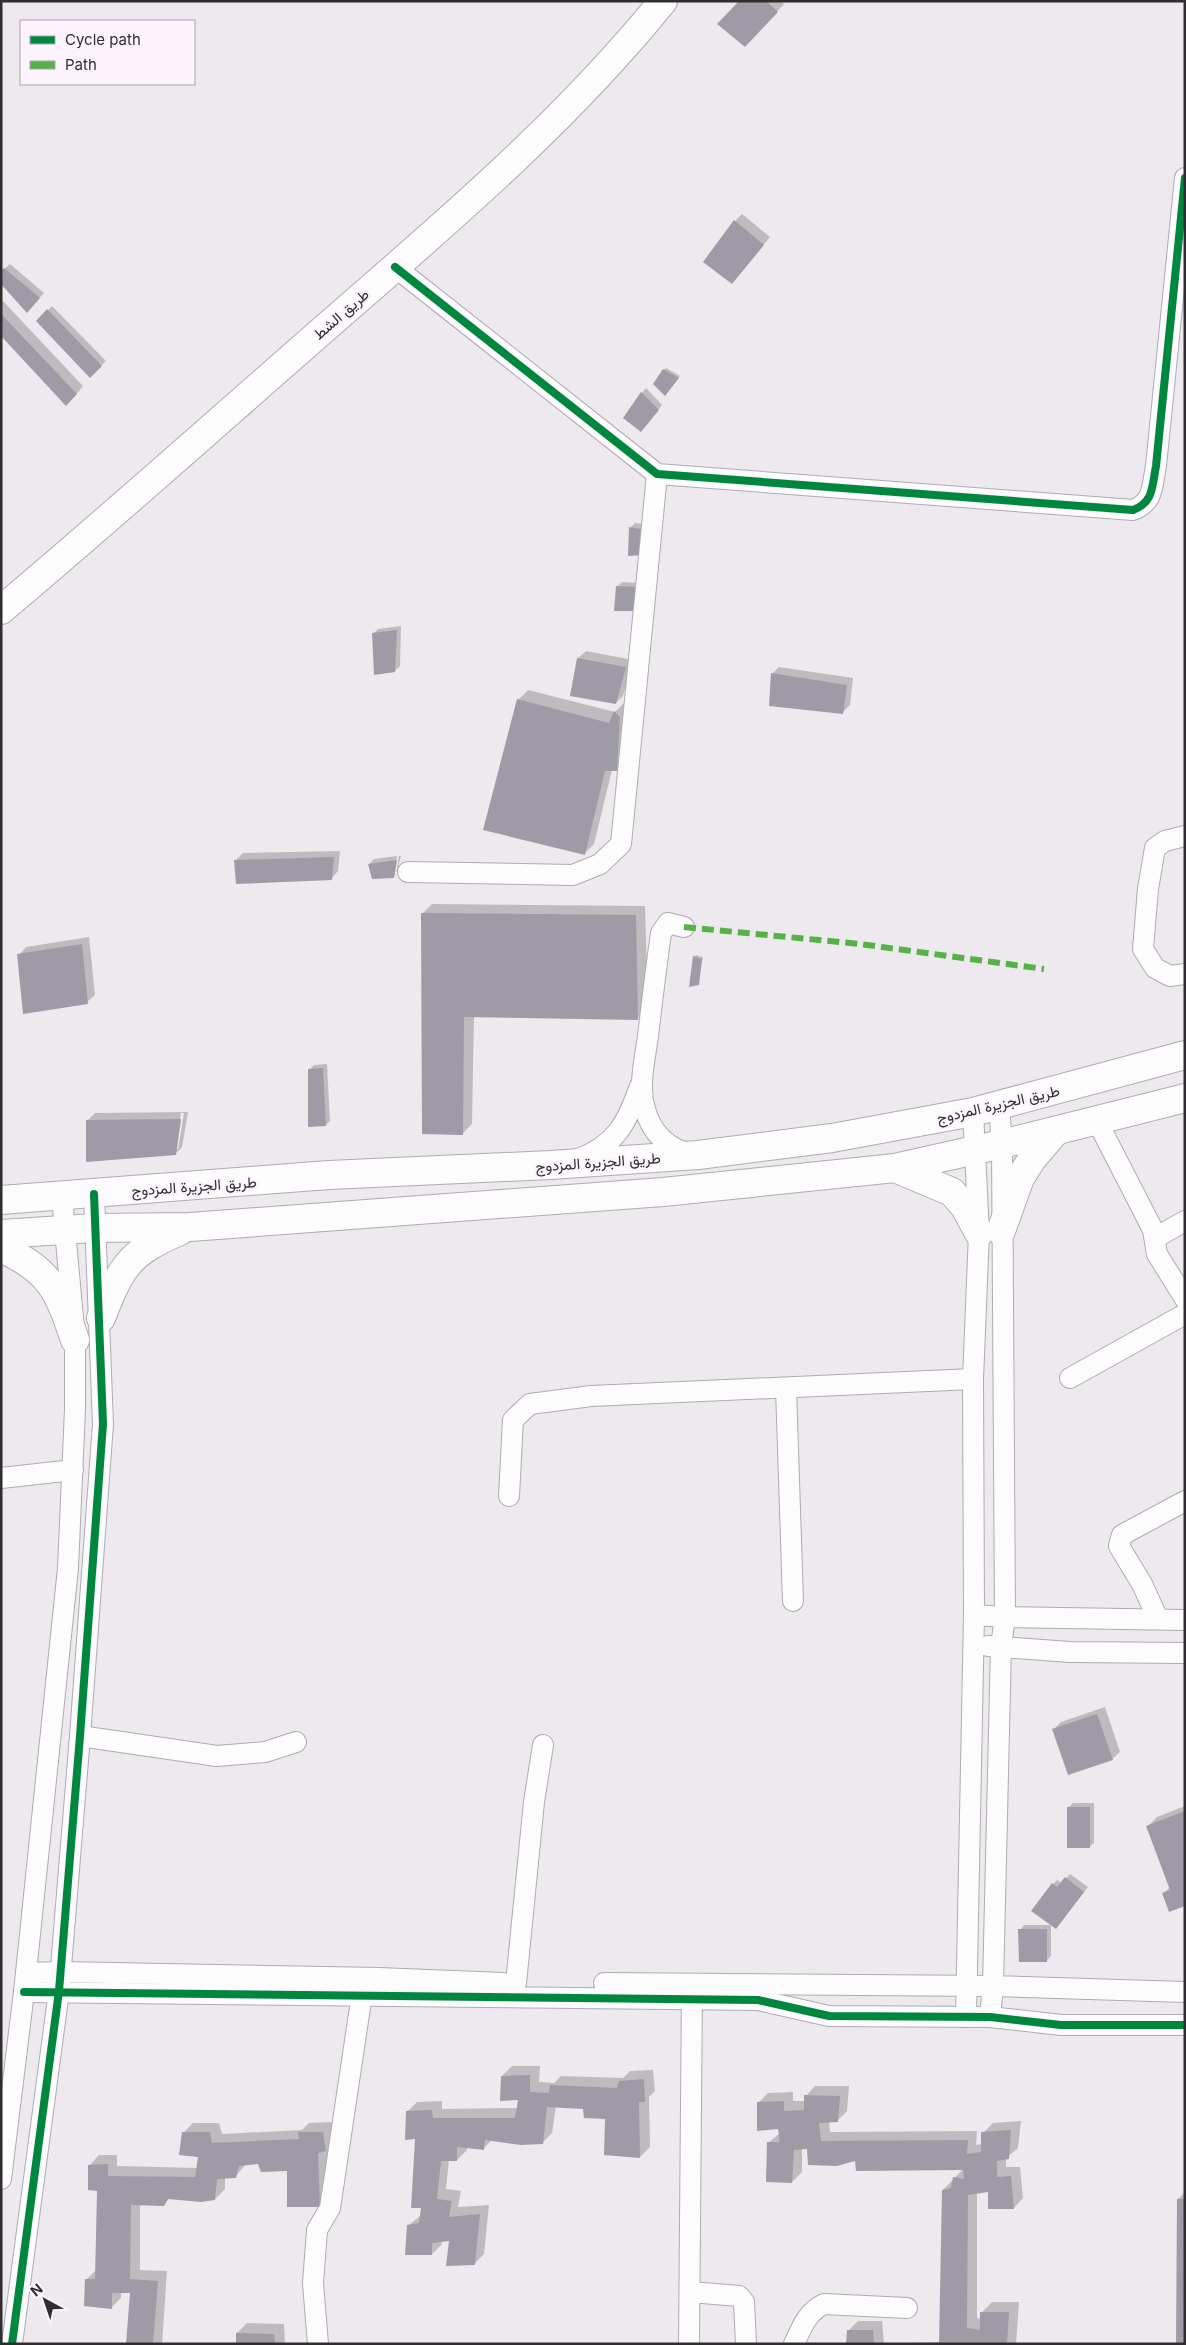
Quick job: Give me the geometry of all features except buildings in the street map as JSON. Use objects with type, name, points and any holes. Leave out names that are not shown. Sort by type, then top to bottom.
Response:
[{"type":"main road","name":"طريق الشط","points":[[1,610],[395,267],[566,108],[663,1]]},
{"type":"main road","name":"طريق الجزيرة المزدوج","points":[[1,1200],[329,1176],[551,1165],[698,1155],[832,1138],[973,1112],[1185,1055]]},
{"type":"main road","points":[[1,1234],[94,1228],[190,1227],[663,1192],[895,1168],[1056,1131],[1185,1098]]},
{"type":"main road","points":[[895,1168],[952,1192],[965,1208],[990,1232],[1032,1159],[1056,1131]]},
{"type":"main road","points":[[101,1318],[122,1270],[136,1253],[154,1242],[190,1227]]},
{"type":"main road","points":[[1,1248],[35,1266],[49,1281],[64,1306],[75,1340]]},
{"type":"street","points":[[395,267],[657,474],[1132,510],[1143,506],[1149,500],[1156,466],[1185,178]]},
{"type":"street","points":[[408,872],[573,875],[600,864],[622,844],[657,474]]},
{"type":"street","points":[[1185,836],[1165,841],[1155,848],[1148,888],[1143,949],[1156,968],[1170,976],[1185,974]]},
{"type":"street","points":[[684,927],[668,923],[661,933],[642,1082],[644,1108],[652,1127],[671,1147],[680,1152],[698,1155]]},
{"type":"street","points":[[551,1165],[595,1153],[610,1141],[620,1131],[630,1115],[642,1082]]},
{"type":"street","points":[[966,2016],[969,1986],[974,1646],[973,1379],[1002,1144],[1000,1106]]},
{"type":"street","points":[[973,1112],[975,1150],[990,1232],[1005,1617],[1001,1646],[993,1986],[990,2017]]},
{"type":"street","points":[[1097,1121],[1155,1238],[1157,1254],[1185,1299]]},
{"type":"street","points":[[12,2344],[59,1981],[80,1736],[103,1424],[101,1318],[94,1228],[94,1194]]},
{"type":"street","points":[[1,2179],[25,1982],[68,1568],[73,1470],[75,1340],[62,1197]]},
{"type":"street","points":[[1155,1238],[1185,1221]]},
{"type":"street","points":[[1070,1378],[1185,1314]]},
{"type":"street","points":[[509,1496],[513,1420],[530,1404],[591,1396],[973,1379]]},
{"type":"street","points":[[786,1388],[793,1601]]},
{"type":"street","points":[[1,1478],[73,1470]]},
{"type":"street","points":[[1158,1619],[1142,1584],[1119,1546],[1119,1540],[1122,1535],[1185,1501]]},
{"type":"street","points":[[974,1615],[1185,1620]]},
{"type":"street","points":[[974,1646],[1001,1646],[1070,1652],[1185,1653]]},
{"type":"street","points":[[80,1736],[217,1756],[265,1752],[296,1742]]},
{"type":"street","points":[[516,1983],[534,1802],[543,1745]]},
{"type":"street","points":[[25,1982],[379,1978],[516,1983],[692,1991],[758,2000],[829,2016],[966,2016],[1061,2025],[1185,2025]]},
{"type":"street","points":[[59,1981],[362,1994],[969,1986],[1185,1992]]},
{"type":"street","points":[[689,2344],[692,1991]]},
{"type":"street","points":[[318,2344],[313,2283],[317,2230],[330,2208],[362,1994]]},
{"type":"street","points":[[690,2292],[739,2296],[744,2302],[746,2344]]},
{"type":"street","points":[[794,2344],[807,2317],[814,2309],[824,2304],[908,2308]]},
{"type":"marked path","points":[[684,927],[860,944],[1044,969]]},
{"type":"cycle path","points":[[395,267],[657,474],[1133,510],[1145,503],[1153,487],[1185,178]]},
{"type":"cycle path","points":[[12,2344],[59,1991],[103,1424],[94,1194]]},
{"type":"cycle path","points":[[24,1992],[758,2000],[829,2016],[990,2017],[1061,2025],[1185,2025]]}]
